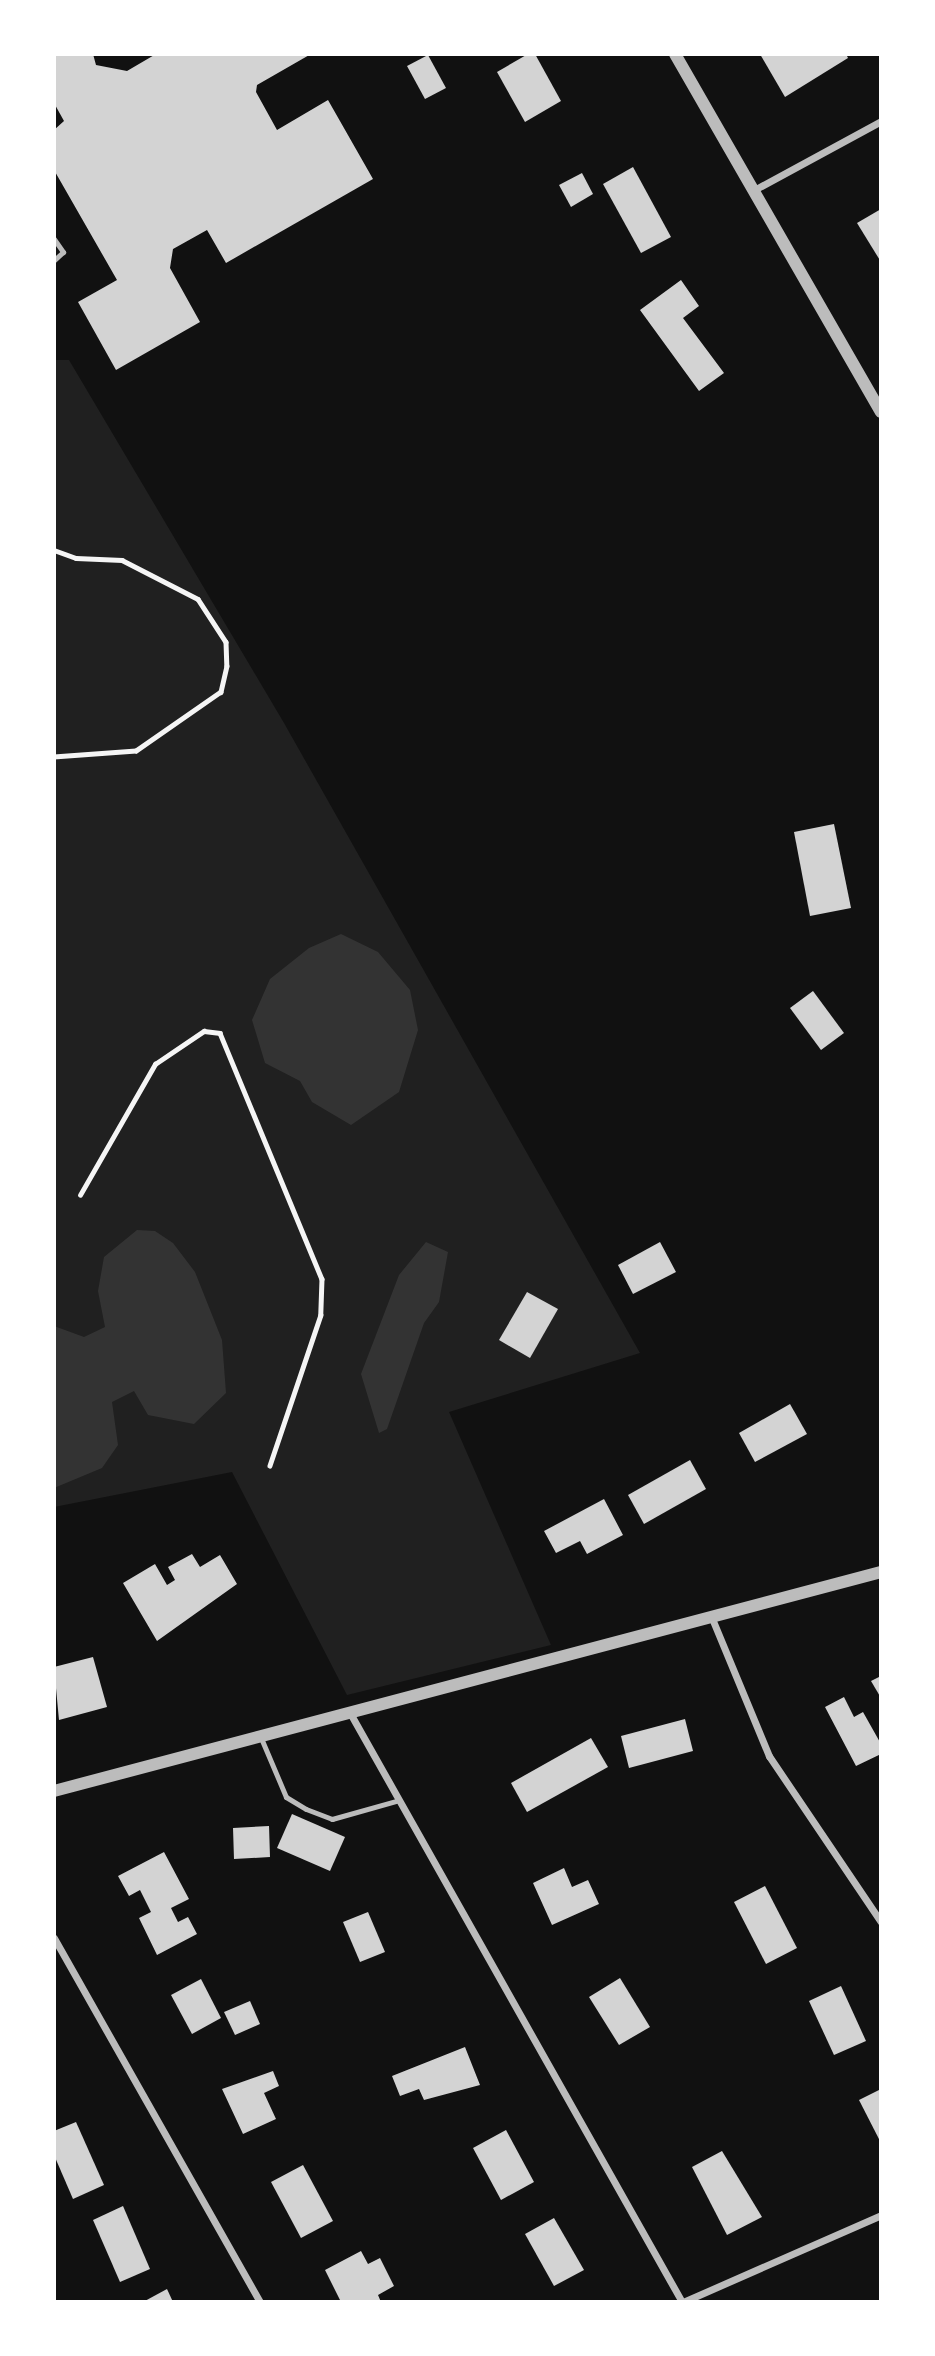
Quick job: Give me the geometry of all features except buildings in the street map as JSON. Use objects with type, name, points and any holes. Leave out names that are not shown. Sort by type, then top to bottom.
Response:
[{"type":"street","points":[[675,54],[881,412]]},
{"type":"street","points":[[754,190],[881,121]]},
{"type":"street","points":[[54,1791],[881,1572]]},
{"type":"street","points":[[711,1616],[769,1756],[881,1922]]},
{"type":"street","points":[[351,1713],[396,1801],[683,2302],[881,2215]]},
{"type":"street","points":[[54,1938],[260,2302]]},
{"type":"lane","points":[[54,239],[63,252],[54,260]]},
{"type":"lane","points":[[261,1736],[281,1789],[306,1809],[332,1819],[396,1801]]},
{"type":"path","points":[[54,550],[76,558],[122,560],[198,599],[226,642],[227,666],[222,692],[136,751],[54,757]]},
{"type":"path","points":[[80,1195],[155,1064],[204,1031],[220,1033],[322,1279],[321,1315],[270,1466]]},
{"type":"shaded area","points":[[54,360],[69,360],[284,723],[640,1353],[449,1412],[551,1645],[347,1695],[232,1472],[54,1507]]},
{"type":"shaded area","points":[[341,934],[378,952],[410,990],[418,1030],[399,1092],[351,1125],[312,1102],[300,1081],[265,1063],[252,1020],[270,979],[309,948]]},
{"type":"shaded area","points":[[137,1230],[155,1231],[173,1243],[195,1272],[222,1340],[226,1393],[194,1424],[148,1415],[134,1391],[112,1402],[118,1445],[102,1468],[54,1488],[54,1326],[84,1337],[105,1327],[98,1291],[104,1257]]},
{"type":"shaded area","points":[[426,1242],[448,1252],[439,1302],[424,1323],[387,1429],[379,1433],[361,1374],[399,1275]]}]
